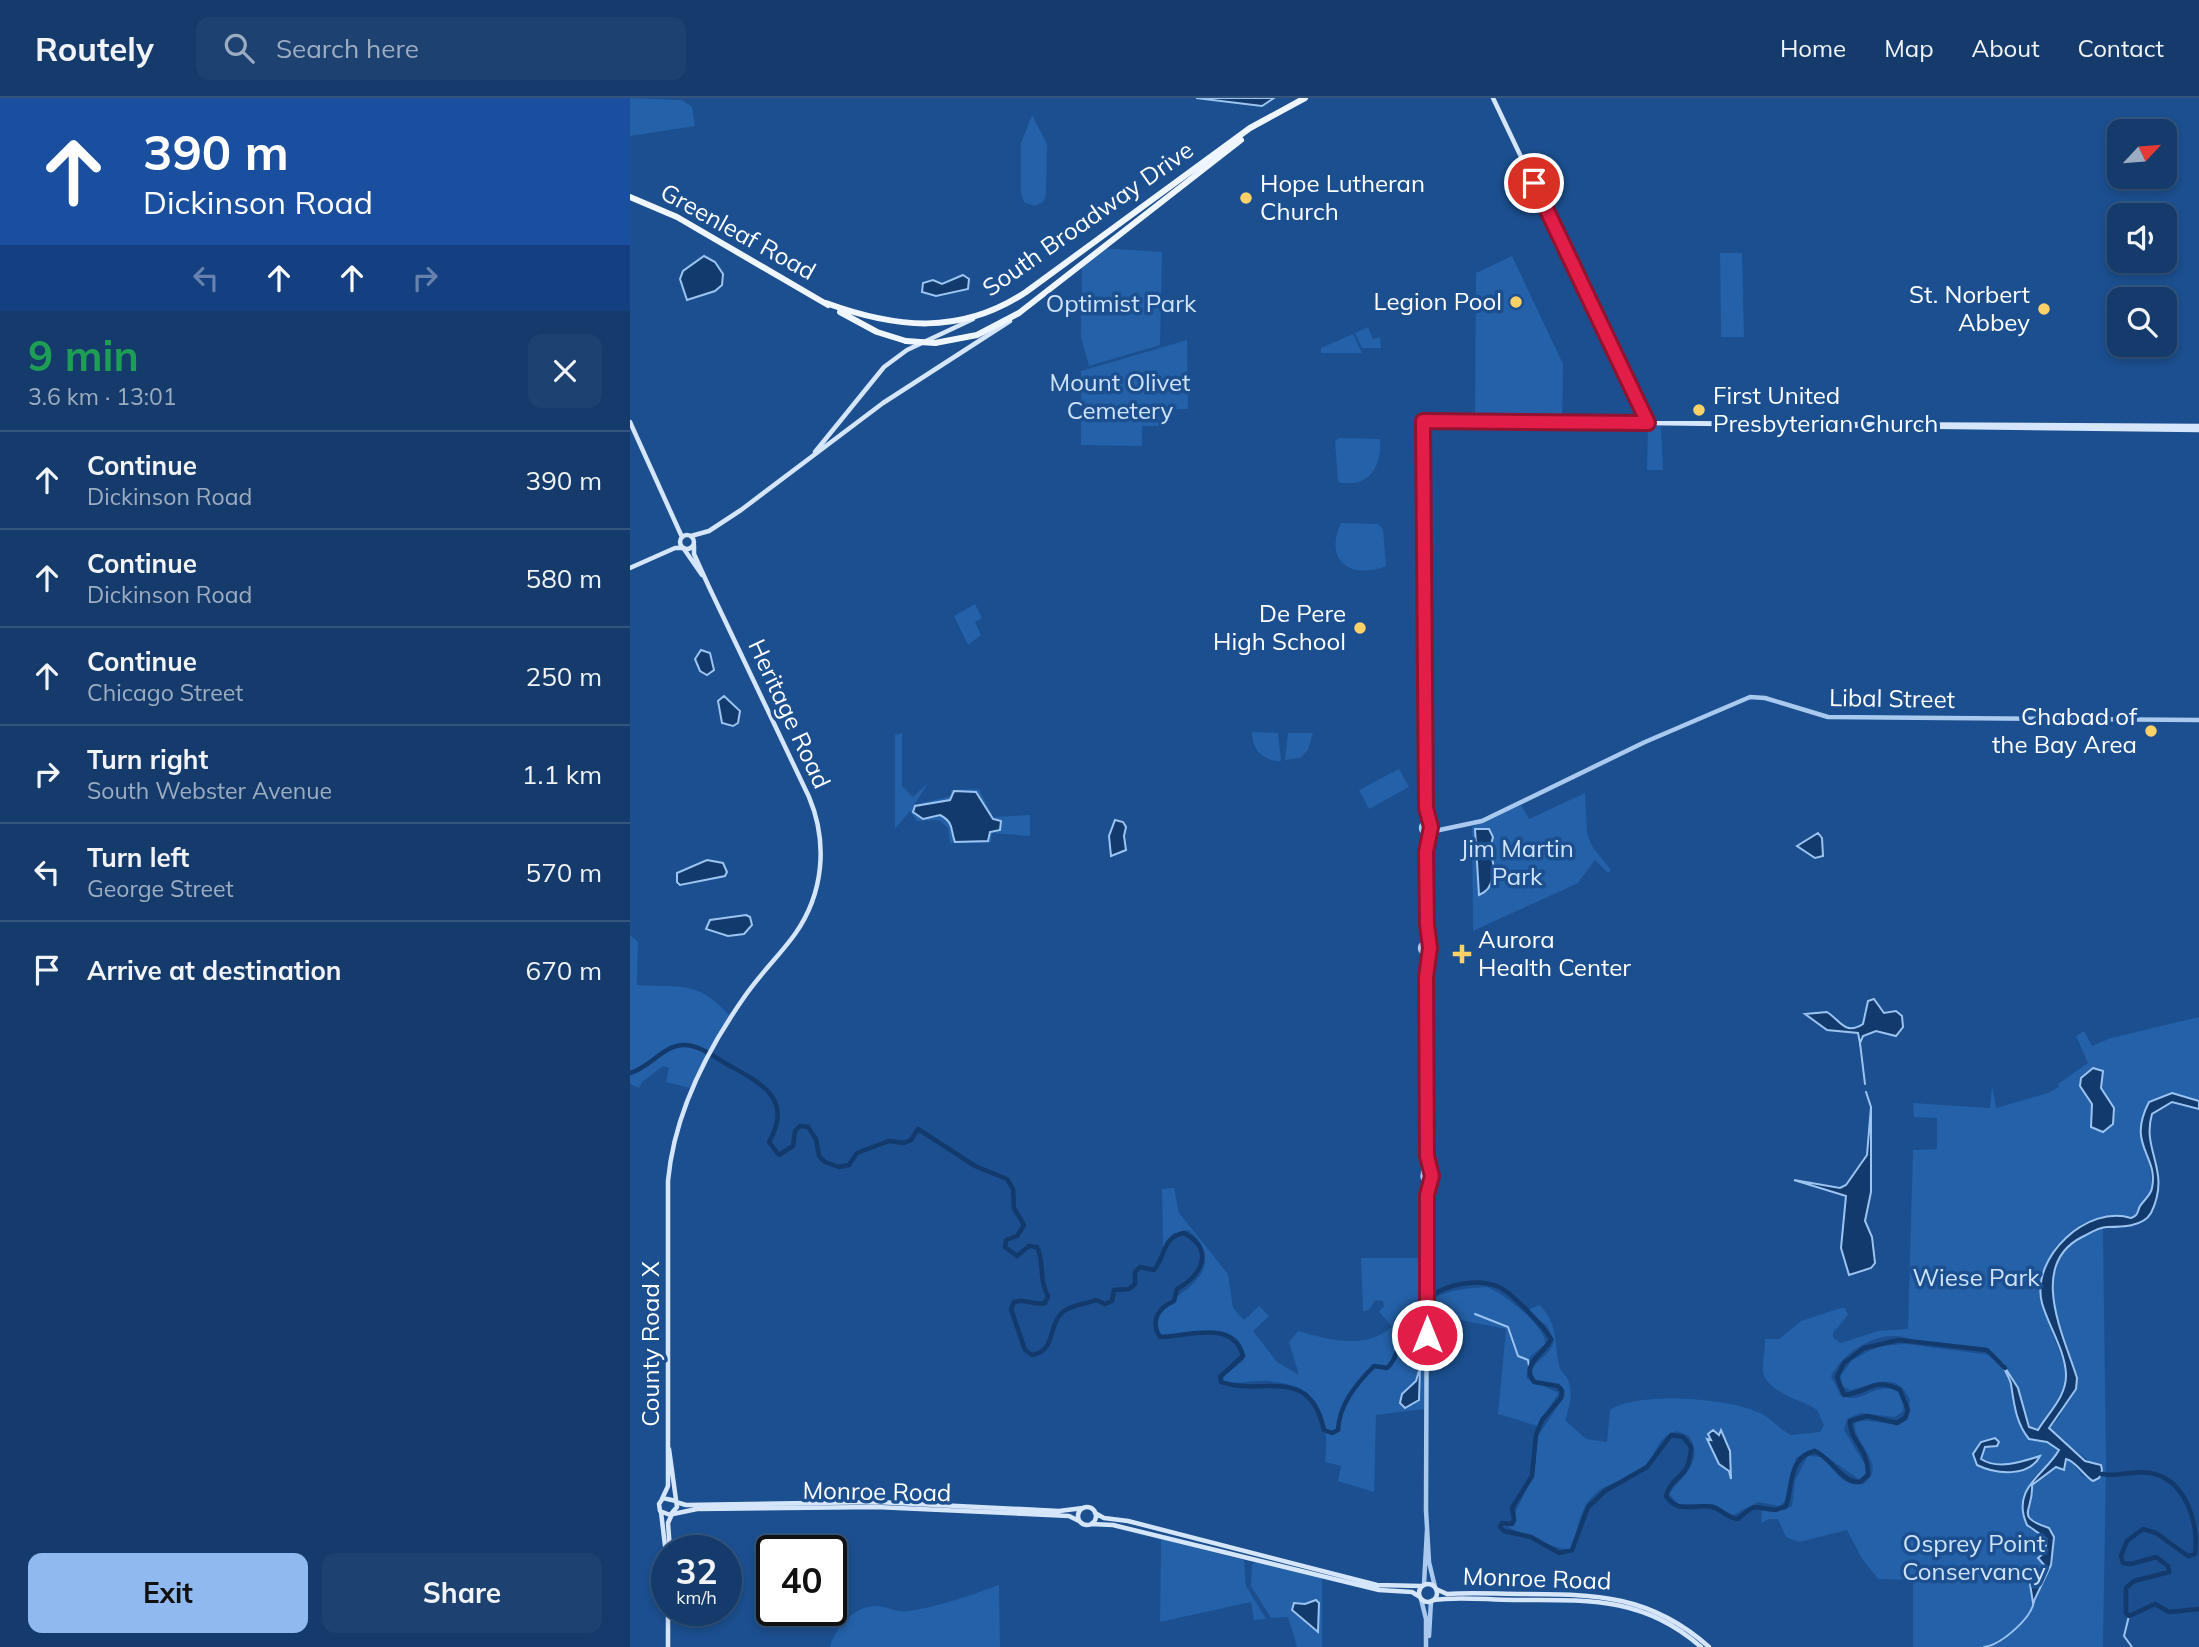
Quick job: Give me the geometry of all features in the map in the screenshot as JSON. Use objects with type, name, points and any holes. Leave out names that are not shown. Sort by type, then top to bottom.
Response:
[{"type":"main road","name":"South Broadway Drive","points":[[808,459],[871,380],[891,361],[926,340],[1026,292],[1261,123],[1305,98]]},
{"type":"main road","points":[[1493,98],[1648,423]]},
{"type":"main road","points":[[825,303],[870,329],[906,341],[935,343],[977,335],[1018,313],[1261,123]]},
{"type":"main road","name":"Greenleaf Road","points":[[630,197],[677,217],[825,303]]},
{"type":"main road","points":[[825,303],[875,320],[908,324],[956,320],[996,308]]},
{"type":"main road","name":"South Broadway Drive","points":[[684,548],[694,545],[709,531],[883,403],[991,334],[1018,313]]},
{"type":"main road","points":[[1636,397],[1648,416],[1655,421]]},
{"type":"main road","points":[[630,422],[674,515],[684,548],[630,568]]},
{"type":"main road","points":[[1648,423],[2098,427]]},
{"type":"main road","points":[[1648,423],[2199,428]]},
{"type":"main road","points":[[674,515],[690,536]]},
{"type":"main road","name":"South Broadway Drive","points":[[682,538],[709,531]]},
{"type":"main road","name":"Heritage Road","points":[[668,1243],[668,1181],[673,1144],[684,1108],[714,1048],[746,994],[800,927],[813,900],[820,869],[820,836],[813,806],[694,554],[690,536]]},
{"type":"main road","points":[[659,556],[682,538]]},
{"type":"main road","name":"Heritage Road","points":[[684,548],[705,578]]},
{"type":"main road","name":"County Road X","points":[[660,1511],[668,1486],[668,1243]]},
{"type":"main road","name":"County Road X","points":[[668,1444],[676,1501]]},
{"type":"main road","name":"Monroe Road","points":[[662,1499],[669,1497],[686,1505],[859,1502],[1059,1511],[1083,1508]]},
{"type":"main road","points":[[669,1535],[668,1523],[676,1501]]},
{"type":"main road","name":"Monroe Road","points":[[673,1514],[712,1508],[876,1507],[1069,1516],[1079,1521]]},
{"type":"main road","points":[[1083,1508],[1091,1508],[1095,1513],[1104,1518],[1128,1521],[1377,1584],[1399,1588],[1423,1585],[1420,1598],[1412,1592],[1380,1590],[1113,1525],[1079,1521],[1078,1516],[1083,1508]]},
{"type":"main road","points":[[663,1535],[660,1511],[673,1514]]},
{"type":"main road","points":[[1091,1524],[1095,1513]]},
{"type":"main road","name":"Monroe Road","points":[[1423,1585],[1450,1594],[1585,1594],[1615,1598],[1668,1617],[1709,1647]]},
{"type":"main road","points":[[1432,1601],[1435,1588]]},
{"type":"main road","name":"Monroe Road","points":[[1420,1598],[1432,1601],[1604,1601],[1632,1608],[1666,1622],[1701,1647]]},
{"type":"main road","points":[[668,1626],[668,1647]]},
{"type":"street","points":[[1423,1585],[1427,1529],[1427,1195],[1430,1172],[1427,1156],[1428,829],[1423,421],[1648,423]]},
{"type":"street","name":"Libal Street","points":[[1428,829],[1482,821],[1645,742],[1750,697],[1765,698],[1828,717],[2199,720]]},
{"type":"street","points":[[1426,808],[1423,824],[1428,829]]},
{"type":"street","points":[[1427,924],[1422,944],[1427,949]]},
{"type":"street","points":[[1427,1156],[1423,1176],[1427,1195]]},
{"type":"street","points":[[1423,1176],[1430,1172]]},
{"type":"street","points":[[1423,1176],[1430,1180]]},
{"type":"street","points":[[1427,1529],[1430,1569],[1435,1588]]},
{"type":"street","points":[[1420,1598],[1426,1619],[1427,1647]]},
{"type":"street","points":[[1427,1647],[1432,1601]]},
{"type":"green space","points":[[630,98],[682,100],[692,107],[695,126],[630,136]]},
{"type":"green space","points":[[1032,115],[1047,144],[1046,195],[1043,202],[1034,206],[1024,202],[1021,194],[1021,143]]},
{"type":"green space","name":"Optimist Park","points":[[1099,248],[1162,252],[1160,345],[1089,366],[1081,337],[1082,261]]},
{"type":"green space","points":[[1720,253],[1742,253],[1744,337],[1721,337]]},
{"type":"green space","points":[[1512,256],[1563,364],[1562,422],[1475,421],[1476,273]]},
{"type":"green space","points":[[1368,327],[1373,339],[1380,337],[1381,348],[1362,348],[1355,333]]},
{"type":"green space","points":[[1353,334],[1362,353],[1321,353],[1321,348]]},
{"type":"green space","name":"Mount Olivet Cemetery","points":[[1187,340],[1188,409],[1159,410],[1160,426],[1142,426],[1142,446],[1081,445],[1081,371]]},
{"type":"green space","points":[[1648,426],[1661,426],[1663,470],[1647,470]]},
{"type":"green space","points":[[1339,438],[1380,439],[1376,467],[1365,479],[1349,483],[1338,482],[1335,441]]},
{"type":"green space","points":[[1341,523],[1378,524],[1383,529],[1386,566],[1362,571],[1344,564],[1338,557],[1336,548],[1336,536]]},
{"type":"green space","points":[[975,604],[982,618],[975,622],[981,635],[968,645],[954,616]]},
{"type":"green space","points":[[1252,732],[1278,733],[1281,761],[1264,757],[1256,749]]},
{"type":"green space","points":[[902,733],[902,786],[913,797],[928,783],[914,805],[951,796],[951,790],[979,789],[993,817],[1030,815],[1030,836],[992,833],[991,843],[950,843],[948,828],[939,820],[917,821],[910,811],[895,829],[895,735]]},
{"type":"green space","points":[[1288,733],[1313,733],[1308,750],[1300,758],[1285,760]]},
{"type":"green space","points":[[1399,769],[1409,787],[1369,809],[1359,790]]},
{"type":"green space","name":"Jim Martin Park","points":[[1585,793],[1587,833],[1592,846],[1611,870],[1608,873],[1595,860],[1578,883],[1473,931],[1472,827],[1521,805],[1529,819]]},
{"type":"green space","points":[[630,935],[638,942],[637,985],[698,991],[729,1015],[690,1088],[666,1082],[669,1068],[663,1066],[642,1082],[639,1088],[630,1084]]},
{"type":"green space","points":[[2199,1017],[2199,1101],[2181,1095],[2144,1113],[2152,1190],[2137,1215],[2082,1224],[2055,1247],[2041,1302],[2066,1370],[2060,1394],[2038,1430],[2030,1427],[2018,1388],[2006,1375],[2013,1389],[2020,1423],[2029,1439],[2047,1442],[2059,1450],[2053,1460],[2034,1477],[2027,1491],[2029,1529],[2045,1535],[2047,1539],[2047,1567],[2030,1584],[2033,1602],[2051,1565],[2054,1537],[2044,1527],[2035,1525],[2030,1517],[2028,1499],[2033,1483],[2056,1467],[2064,1470],[2065,1459],[2070,1459],[2082,1476],[2093,1481],[2099,1478],[2101,1471],[2049,1428],[2060,1417],[2072,1362],[2052,1299],[2054,1275],[2063,1251],[2072,1242],[2103,1227],[2106,1464],[2103,1647],[1913,1647],[1913,1580],[1878,1579],[1861,1557],[1847,1530],[1799,1542],[1786,1537],[1778,1519],[1761,1523],[1762,1511],[1785,1510],[1792,1506],[1795,1480],[1808,1456],[1821,1457],[1849,1483],[1863,1484],[1873,1469],[1858,1438],[1855,1423],[1868,1421],[1896,1424],[1908,1419],[1910,1400],[1905,1390],[1898,1385],[1884,1382],[1850,1390],[1840,1385],[1841,1375],[1852,1360],[1879,1346],[1906,1344],[1991,1355],[1989,1352],[1909,1343],[1908,1338],[1886,1336],[1864,1344],[1845,1358],[1831,1376],[1841,1396],[1857,1398],[1889,1389],[1898,1391],[1904,1403],[1903,1411],[1895,1417],[1860,1413],[1847,1419],[1844,1430],[1867,1468],[1865,1476],[1860,1480],[1814,1448],[1796,1458],[1786,1500],[1779,1506],[1758,1502],[1733,1515],[1712,1504],[1678,1504],[1669,1494],[1690,1468],[1694,1454],[1689,1436],[1677,1431],[1664,1438],[1642,1470],[1594,1495],[1582,1514],[1570,1549],[1549,1545],[1508,1527],[1515,1523],[1516,1511],[1534,1474],[1538,1436],[1565,1395],[1562,1386],[1536,1380],[1531,1373],[1550,1350],[1554,1340],[1547,1326],[1527,1310],[1540,1305],[1551,1321],[1560,1368],[1571,1391],[1565,1420],[1586,1439],[1607,1442],[1610,1410],[1641,1400],[1661,1399],[1706,1400],[1746,1408],[1764,1415],[1791,1435],[1820,1432],[1824,1425],[1817,1410],[1782,1393],[1767,1380],[1763,1372],[1765,1339],[1779,1339],[1801,1321],[1841,1308],[1845,1308],[1848,1315],[1833,1333],[1833,1338],[1841,1343],[1878,1331],[1908,1329],[1913,1150],[1937,1149],[1937,1118],[1914,1117],[1913,1103],[1990,1108],[1992,1086],[1996,1108],[2048,1093],[2088,1063],[2076,1036],[2084,1031],[2092,1046],[2111,1038]]},
{"type":"green space","points":[[1174,1188],[1179,1213],[1228,1274],[1233,1308],[1244,1320],[1259,1306],[1269,1316],[1253,1331],[1277,1362],[1299,1375],[1289,1342],[1298,1331],[1335,1340],[1359,1341],[1382,1334],[1392,1327],[1379,1311],[1384,1307],[1383,1301],[1375,1300],[1370,1309],[1363,1312],[1361,1258],[1424,1258],[1424,1409],[1376,1415],[1374,1492],[1338,1481],[1341,1466],[1325,1462],[1326,1430],[1318,1406],[1310,1396],[1286,1384],[1268,1381],[1224,1381],[1223,1377],[1244,1360],[1242,1347],[1236,1338],[1226,1333],[1214,1332],[1163,1336],[1157,1331],[1156,1315],[1159,1309],[1198,1278],[1205,1262],[1201,1245],[1188,1230],[1173,1234],[1163,1247],[1162,1189]]},
{"type":"green space","points":[[1486,1287],[1523,1311],[1544,1337],[1545,1344],[1530,1357],[1526,1378],[1559,1393],[1537,1426],[1498,1414],[1506,1329],[1429,1314],[1430,1300],[1457,1290]]},
{"type":"green space","points":[[1161,1539],[1244,1560],[1246,1586],[1266,1619],[1254,1620],[1251,1602],[1160,1622]]},
{"type":"green space","points":[[1257,1562],[1322,1578],[1322,1647],[1297,1647],[1288,1617],[1271,1618],[1251,1586],[1252,1564]]},
{"type":"green space","points":[[999,1585],[1000,1647],[830,1647],[840,1626],[847,1626],[847,1619],[861,1609],[877,1606],[909,1611]]},
{"type":"shaded area","points":[[1196,98],[1274,98],[1262,106]]},
{"type":"shaded area","points":[[704,256],[715,262],[723,274],[722,285],[715,291],[687,300],[680,279],[683,271]]},
{"type":"shaded area","points":[[963,275],[969,279],[968,289],[936,296],[922,292],[923,283],[933,280],[942,284]]},
{"type":"shaded area","points":[[701,650],[710,653],[714,670],[707,675],[700,671],[695,659]]},
{"type":"shaded area","points":[[724,696],[740,711],[738,723],[733,726],[722,723],[718,701]]},
{"type":"shaded area","points":[[954,791],[976,792],[993,819],[1001,821],[1000,830],[990,832],[988,841],[955,842],[950,824],[945,818],[940,815],[923,819],[913,812],[915,806],[950,800]]},
{"type":"shaded area","points":[[1115,820],[1123,822],[1126,827],[1126,850],[1111,856],[1109,836]]},
{"type":"shaded area","points":[[1475,829],[1489,829],[1493,837],[1489,852],[1493,876],[1488,888],[1479,895]]},
{"type":"shaded area","points":[[1818,833],[1822,838],[1823,856],[1815,858],[1797,846]]},
{"type":"shaded area","points":[[707,860],[723,863],[727,872],[725,876],[680,885],[677,882],[677,873]]},
{"type":"shaded area","points":[[746,915],[750,917],[752,925],[744,934],[728,936],[706,929],[710,920]]},
{"type":"shaded area","points":[[1874,999],[1884,1013],[1896,1011],[1902,1016],[1903,1027],[1896,1036],[1876,1031],[1863,1036],[1860,1043],[1858,1033],[1827,1030],[1805,1014],[1827,1012],[1847,1028],[1857,1027],[1863,1024],[1868,1001]]},
{"type":"shaded area","points":[[2093,1068],[2103,1071],[2101,1088],[2114,1108],[2113,1124],[2103,1132],[2091,1127],[2092,1104],[2080,1086],[2081,1078]]},
{"type":"shaded area","points":[[2172,1093],[2199,1101],[2199,1109],[2172,1102],[2152,1114],[2150,1139],[2158,1185],[2157,1198],[2151,1213],[2137,1224],[2101,1228],[2082,1237],[2065,1249],[2056,1265],[2054,1302],[2077,1378],[2076,1389],[2049,1428],[2085,1461],[2101,1465],[2102,1470],[2099,1478],[2093,1481],[2066,1459],[2064,1470],[2056,1467],[2032,1485],[2028,1516],[2049,1528],[2054,1537],[2051,1565],[2033,1603],[2030,1584],[2046,1567],[2038,1558],[2045,1552],[2047,1539],[2027,1525],[2023,1501],[2026,1491],[2059,1450],[2047,1442],[2029,1439],[2025,1433],[2016,1413],[2010,1382],[2002,1363],[2018,1388],[2029,1427],[2038,1430],[2060,1397],[2066,1374],[2063,1356],[2042,1303],[2041,1286],[2045,1268],[2066,1238],[2081,1227],[2097,1219],[2114,1216],[2131,1218],[2137,1214],[2151,1191],[2153,1177],[2142,1140],[2143,1117],[2149,1102]]},
{"type":"shaded area","points":[[1871,1107],[1871,1192],[1865,1221],[1872,1237],[1875,1263],[1871,1268],[1849,1275],[1841,1248],[1846,1196],[1794,1180],[1840,1188],[1846,1185],[1867,1155]]},
{"type":"shaded area","points":[[1420,1367],[1419,1400],[1405,1408],[1400,1403],[1402,1394],[1416,1381]]},
{"type":"shaded area","points":[[1713,1430],[1719,1435],[1721,1430],[1730,1451],[1731,1479],[1729,1471],[1719,1464],[1707,1439],[1711,1440],[1708,1434]]},
{"type":"shaded area","points":[[1995,1438],[1999,1442],[1997,1446],[1985,1447],[1981,1459],[1995,1464],[2010,1464],[2040,1456],[2035,1463],[2020,1471],[2002,1472],[1977,1465],[1973,1454],[1981,1442]]},
{"type":"shaded area","points":[[1316,1600],[1319,1603],[1318,1632],[1292,1610],[1294,1603],[1305,1604]]},
{"type":"waterway","points":[[1860,1043],[1865,1084]]},
{"type":"waterway","points":[[630,1073],[671,1048],[678,1045],[691,1046],[749,1077],[769,1093],[778,1113],[769,1142],[779,1155],[793,1146],[795,1131],[800,1126],[808,1127],[816,1139],[819,1156],[825,1162],[839,1167],[849,1165],[857,1153],[889,1141],[904,1143],[911,1140],[918,1129],[975,1166],[1007,1179],[1013,1189],[1014,1208],[1024,1225],[1017,1236],[1006,1240],[1005,1247],[1017,1256],[1029,1246],[1037,1247],[1048,1296],[1045,1303],[1014,1302],[1011,1309],[1025,1350],[1032,1355],[1040,1352],[1049,1343],[1055,1323],[1064,1311],[1096,1300],[1105,1304],[1112,1301],[1114,1290],[1129,1289],[1135,1284],[1135,1272],[1140,1267],[1154,1270],[1172,1238],[1184,1233],[1199,1247],[1202,1262],[1193,1277],[1177,1289],[1174,1301],[1164,1307],[1157,1316],[1156,1326],[1160,1337],[1208,1332],[1230,1337],[1238,1344],[1243,1356],[1220,1377],[1221,1382],[1237,1386],[1283,1386],[1296,1389],[1307,1396],[1317,1409],[1324,1430],[1332,1433],[1338,1430],[1345,1404],[1361,1380],[1374,1366],[1387,1368],[1390,1365],[1405,1340],[1407,1325],[1414,1311],[1425,1300],[1453,1286],[1469,1283],[1499,1287],[1527,1311],[1551,1339],[1531,1364],[1530,1375],[1534,1382],[1558,1386],[1562,1391],[1561,1398],[1542,1420],[1536,1435],[1532,1476],[1512,1508],[1514,1520],[1512,1524],[1502,1523],[1500,1527],[1504,1531],[1531,1537],[1559,1553],[1572,1550],[1588,1507],[1605,1491],[1647,1467],[1671,1435],[1683,1437],[1691,1447],[1688,1465],[1666,1496],[1671,1502],[1682,1507],[1713,1507],[1738,1519],[1753,1508],[1776,1510],[1786,1506],[1796,1466],[1806,1454],[1815,1451],[1848,1479],[1860,1482],[1868,1475],[1867,1466],[1850,1421],[1867,1416],[1897,1423],[1905,1418],[1908,1410],[1900,1390],[1891,1386],[1877,1385],[1844,1395],[1837,1377],[1844,1363],[1864,1348],[1899,1340],[1987,1350],[2005,1368]]},
{"type":"waterway","points":[[1866,1092],[1871,1107]]},
{"type":"waterway","points":[[1475,1314],[1508,1327],[1518,1356],[1528,1360],[1529,1366]]},
{"type":"waterway","points":[[1405,1329],[1417,1350],[1420,1367]]},
{"type":"waterway","points":[[2094,1472],[2110,1475],[2140,1472],[2166,1479],[2182,1495],[2195,1530],[2195,1554],[2188,1556],[2156,1533],[2143,1529],[2127,1541],[2121,1556],[2123,1563],[2131,1564],[2156,1557],[2168,1566],[2169,1572],[2134,1581],[2126,1588],[2126,1613],[2129,1616],[2155,1604],[2169,1612],[2199,1609]]},
{"type":"waterway","points":[[1984,1647],[2015,1630],[2028,1615],[2034,1601]]},
{"type":"waterway","points":[[2129,1616],[2124,1636],[2132,1647]]},
{"type":"place","name":"Hope Lutheran Church","points":[[1246,198]]},
{"type":"place","name":"Legion Pool","points":[[1516,302]]},
{"type":"place","name":"St. Norbert Abbey","points":[[2044,309]]},
{"type":"place","name":"First United Presbyterian Church","points":[[1699,410]]},
{"type":"place","name":"De Pere High School","points":[[1360,628]]},
{"type":"place","name":"Chabad of the Bay Area","points":[[2151,731]]},
{"type":"place","name":"Aurora Health Center","points":[[1462,954]]},
{"type":"route","points":[[1427,1335],[1427,1195],[1432,1176],[1427,1156],[1426,977],[1430,948],[1426,852],[1431,827],[1426,808],[1423,421],[1648,423],[1534,183]]},
{"type":"park label","name":"Wiese Park","points":[[1976,1278]]},
{"type":"park label","name":"Osprey Point Conservancy","points":[[1974,1558]]}]
